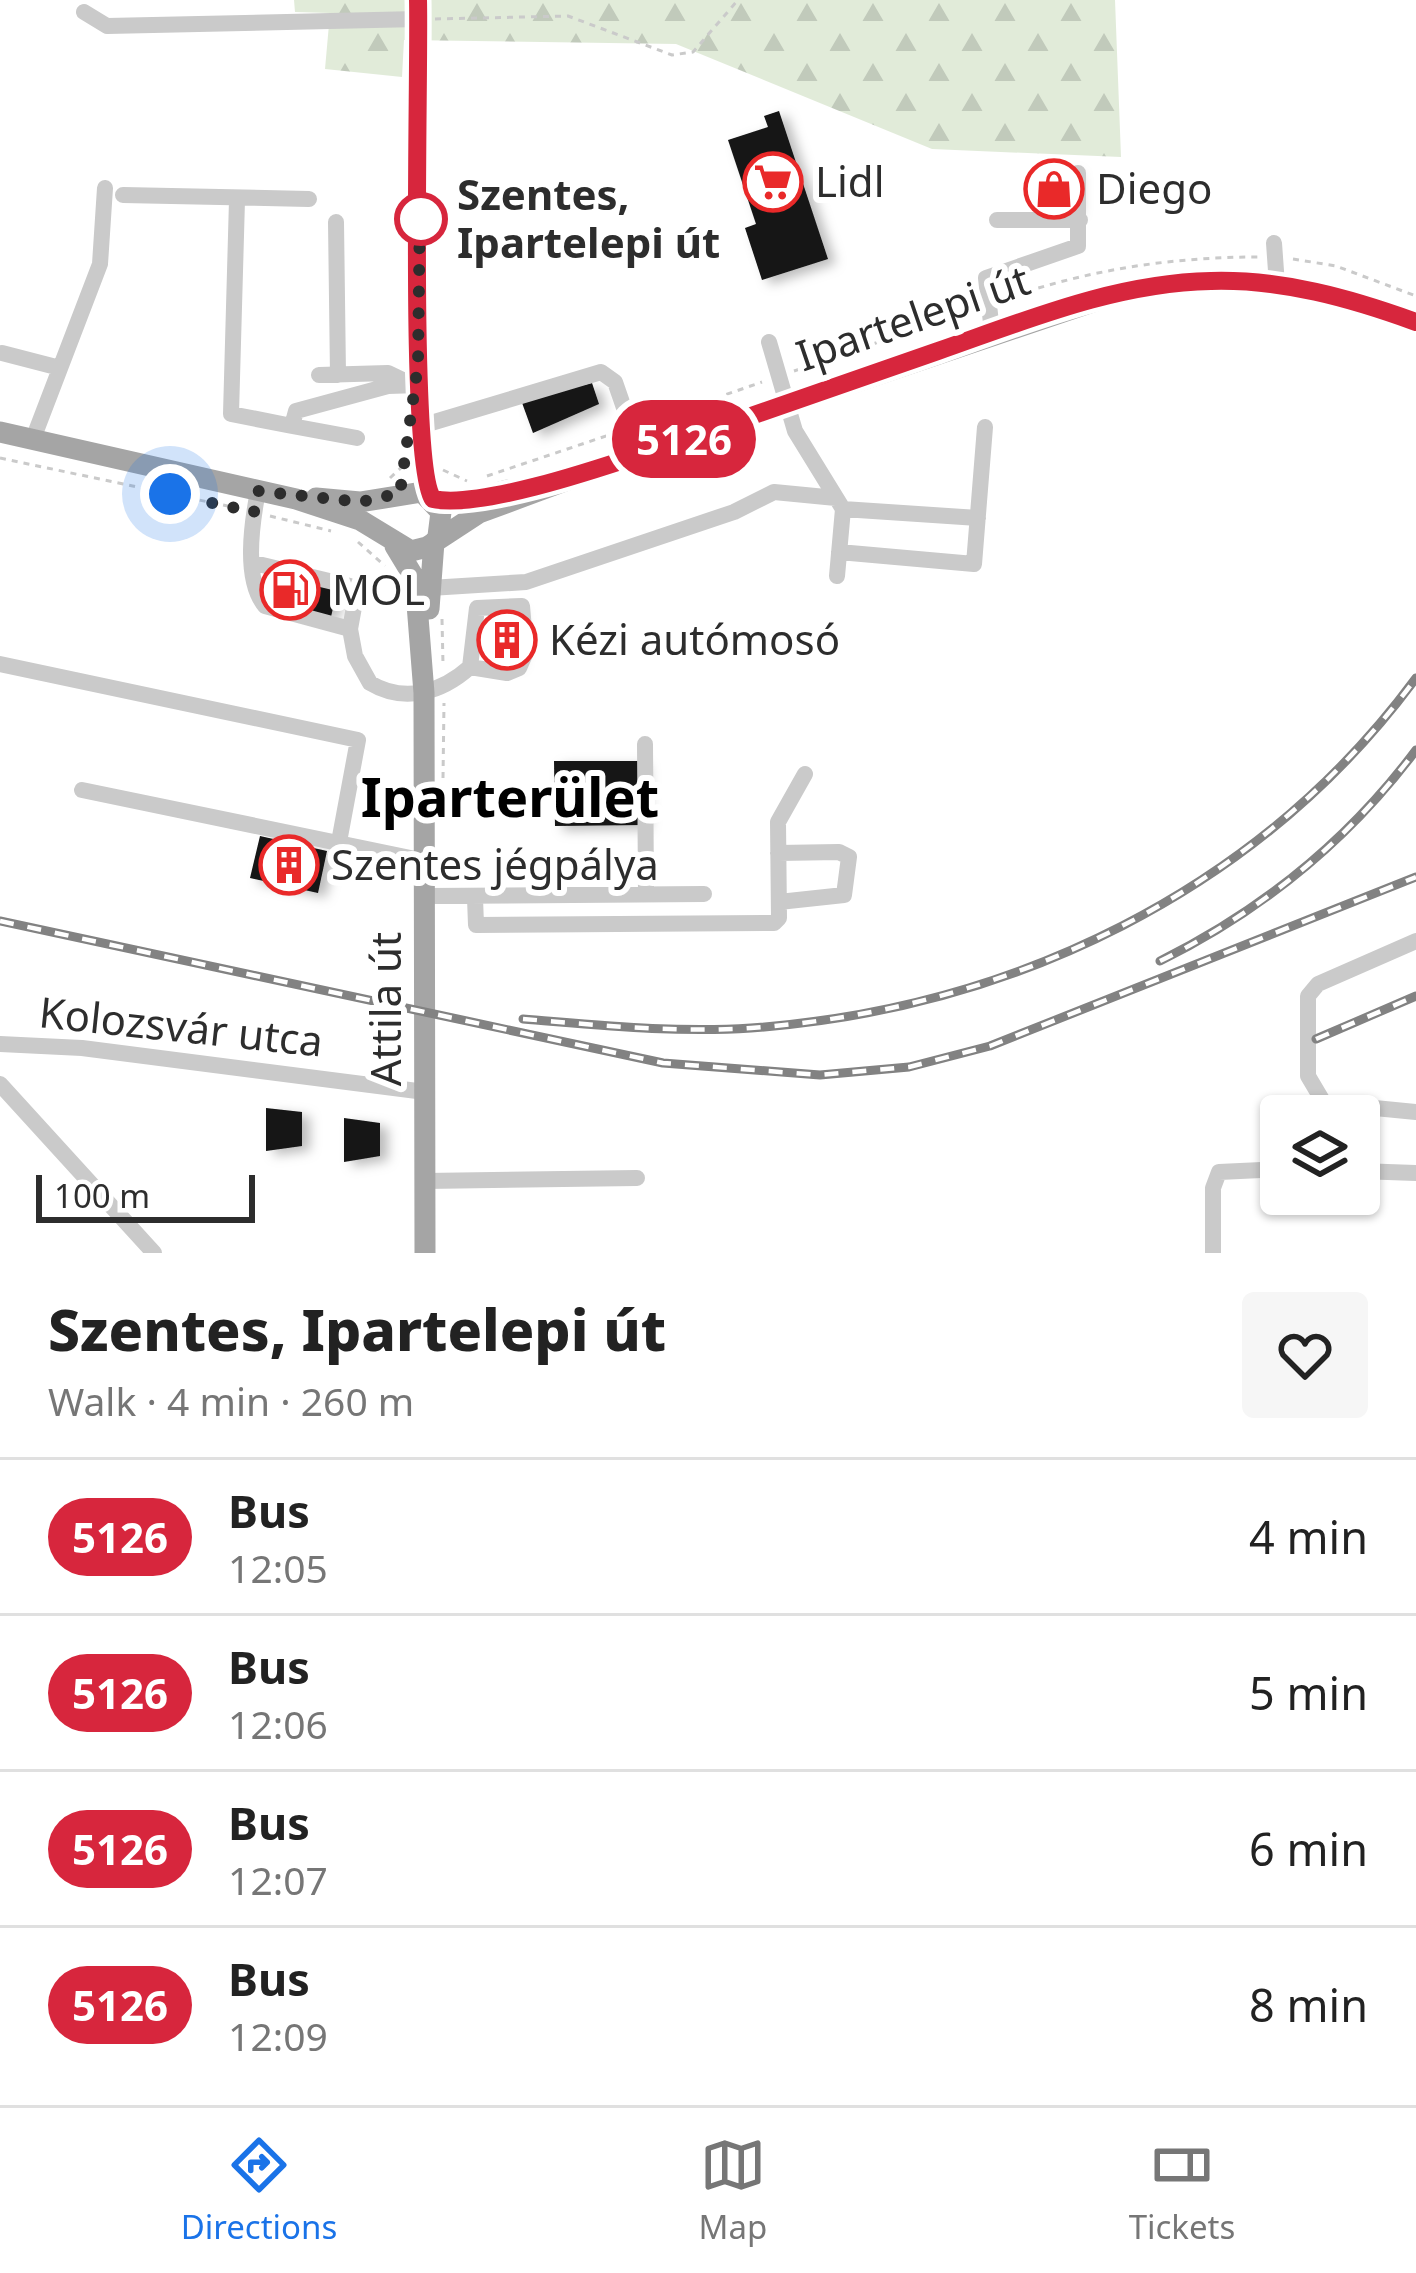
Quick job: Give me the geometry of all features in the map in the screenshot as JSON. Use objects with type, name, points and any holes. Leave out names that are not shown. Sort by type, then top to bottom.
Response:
[{"type":"main road","points":[[418,10],[416,378],[430,497],[441,512],[436,539]]},
{"type":"main road","name":"Ipartelepi út","points":[[584,474],[992,332],[1145,286],[1210,281],[1277,285],[1416,322]]},
{"type":"main road","points":[[392,542],[383,516],[398,494],[416,378]]},
{"type":"main road","points":[[0,432],[256,501],[360,502],[398,494],[464,502],[584,474]]},
{"type":"main road","points":[[296,499],[360,520],[392,542],[419,550],[479,513],[584,474]]},
{"type":"main road","name":"Attila út","points":[[425,1253],[424,693],[436,539]]},
{"type":"main road","name":"Attila út","points":[[392,542],[415,579],[424,693]]},
{"type":"street","points":[[84,12],[107,26],[418,10]]},
{"type":"street","points":[[992,332],[986,278],[1078,246],[1078,173]]},
{"type":"street","points":[[33,439],[100,264],[114,191],[237,200],[309,199]]},
{"type":"street","points":[[237,200],[231,414],[357,438]]},
{"type":"street","points":[[997,220],[1080,220]]},
{"type":"street","points":[[336,222],[328,375],[388,373],[416,378]]},
{"type":"street","points":[[1274,243],[1277,285]]},
{"type":"street","points":[[769,342],[795,431],[840,503],[837,576]]},
{"type":"street","points":[[2,353],[61,368]]},
{"type":"street","points":[[421,426],[601,372],[615,382],[640,454]]},
{"type":"street","points":[[292,426],[296,411],[416,378]]},
{"type":"street","points":[[839,552],[974,564],[986,427]]},
{"type":"street","points":[[430,588],[526,582],[734,512],[774,492],[978,518]]},
{"type":"street","points":[[256,501],[256,590],[265,606],[350,628]]},
{"type":"street","points":[[254,563],[350,586],[356,596],[350,628],[355,656],[370,683],[424,693],[444,690],[470,667],[477,608],[522,606],[526,652],[519,668],[507,673],[470,667]]},
{"type":"street","points":[[0,664],[358,740],[339,842]]},
{"type":"street","points":[[645,744],[646,894]]},
{"type":"street","points":[[476,898],[476,925],[770,924],[777,921],[779,902],[779,816],[805,774]]},
{"type":"street","points":[[82,790],[425,860]]},
{"type":"street","points":[[778,853],[844,852],[849,857],[849,887],[844,895],[779,902]]},
{"type":"street","points":[[425,896],[704,894]]},
{"type":"street","points":[[1416,941],[1318,984],[1304,1007],[1309,1076],[1318,1098],[1342,1108],[1416,1112]]},
{"type":"street","name":"Kolozsvár utca","points":[[0,1044],[82,1048],[425,1092]]},
{"type":"street","points":[[0,1084],[154,1253]]},
{"type":"street","points":[[1214,1253],[1217,1164],[1260,1167]]},
{"type":"street","points":[[1380,1172],[1416,1173]]},
{"type":"street","points":[[425,1181],[637,1178]]},
{"type":"path","points":[[418,10],[568,16],[672,55],[693,52],[738,0]]},
{"type":"path","points":[[0,458],[256,501],[344,534],[358,545]]},
{"type":"green space","points":[[294,0],[1115,0],[1121,157],[932,149],[676,44],[404,40],[402,77],[325,69],[330,13],[295,12]]},
{"type":"building","name":"Lidl","points":[[779,111],[828,259],[762,280],[745,228],[756,224],[728,140],[768,127],[764,116]]},
{"type":"building","name":"Diego","points":[[1035,169],[1073,169],[1073,210],[1035,210]]},
{"type":"building","points":[[592,383],[599,404],[533,433],[521,400]]},
{"type":"building","points":[[281,573],[338,585],[331,617],[275,601]]},
{"type":"building","name":"Kézi autómosó","points":[[516,607],[515,661],[500,662],[499,618],[489,618],[488,608]]},
{"type":"building","points":[[554,761],[641,761],[642,825],[555,826]]},
{"type":"building","name":"Szentes jégpálya","points":[[260,836],[327,851],[318,893],[250,878]]},
{"type":"building","points":[[266,1108],[302,1112],[302,1146],[266,1151]]},
{"type":"building","points":[[344,1118],[380,1123],[380,1156],[344,1162]]},
{"type":"railway","points":[[523,1019],[666,1029],[751,1028],[848,1016],[943,995],[1035,965],[1122,926],[1205,877],[1283,820],[1353,753],[1416,678]]},
{"type":"railway","points":[[1160,961],[1234,919],[1301,871],[1361,815],[1416,750]]},
{"type":"railway","points":[[0,921],[663,1063],[820,1075],[909,1067],[990,1046],[1416,877]]},
{"type":"railway","points":[[1316,1039],[1416,996]]},
{"type":"bus line","name":"5126","points":[[418,0],[418,364],[422,462],[428,495],[433,499],[464,502],[584,474],[1062,308],[1145,286],[1210,281],[1277,285],[1355,301],[1416,322]]},
{"type":"place","name":"Lidl","points":[[773,182]]},
{"type":"place","name":"Diego","points":[[1054,189]]},
{"type":"place","name":"Szentes, Ipartelepi út","points":[[421,219]]},
{"type":"place","name":"MOL","points":[[290,590]]},
{"type":"place","name":"Kézi autómosó","points":[[507,640]]},
{"type":"place","name":"Szentes jégpálya","points":[[289,865]]},
{"type":"district","name":"Iparterület","points":[[510,798]]},
{"type":"route","points":[[170,494],[254,512],[258,491],[296,499],[360,502],[400,493],[418,364],[420,201],[421,219]]}]
